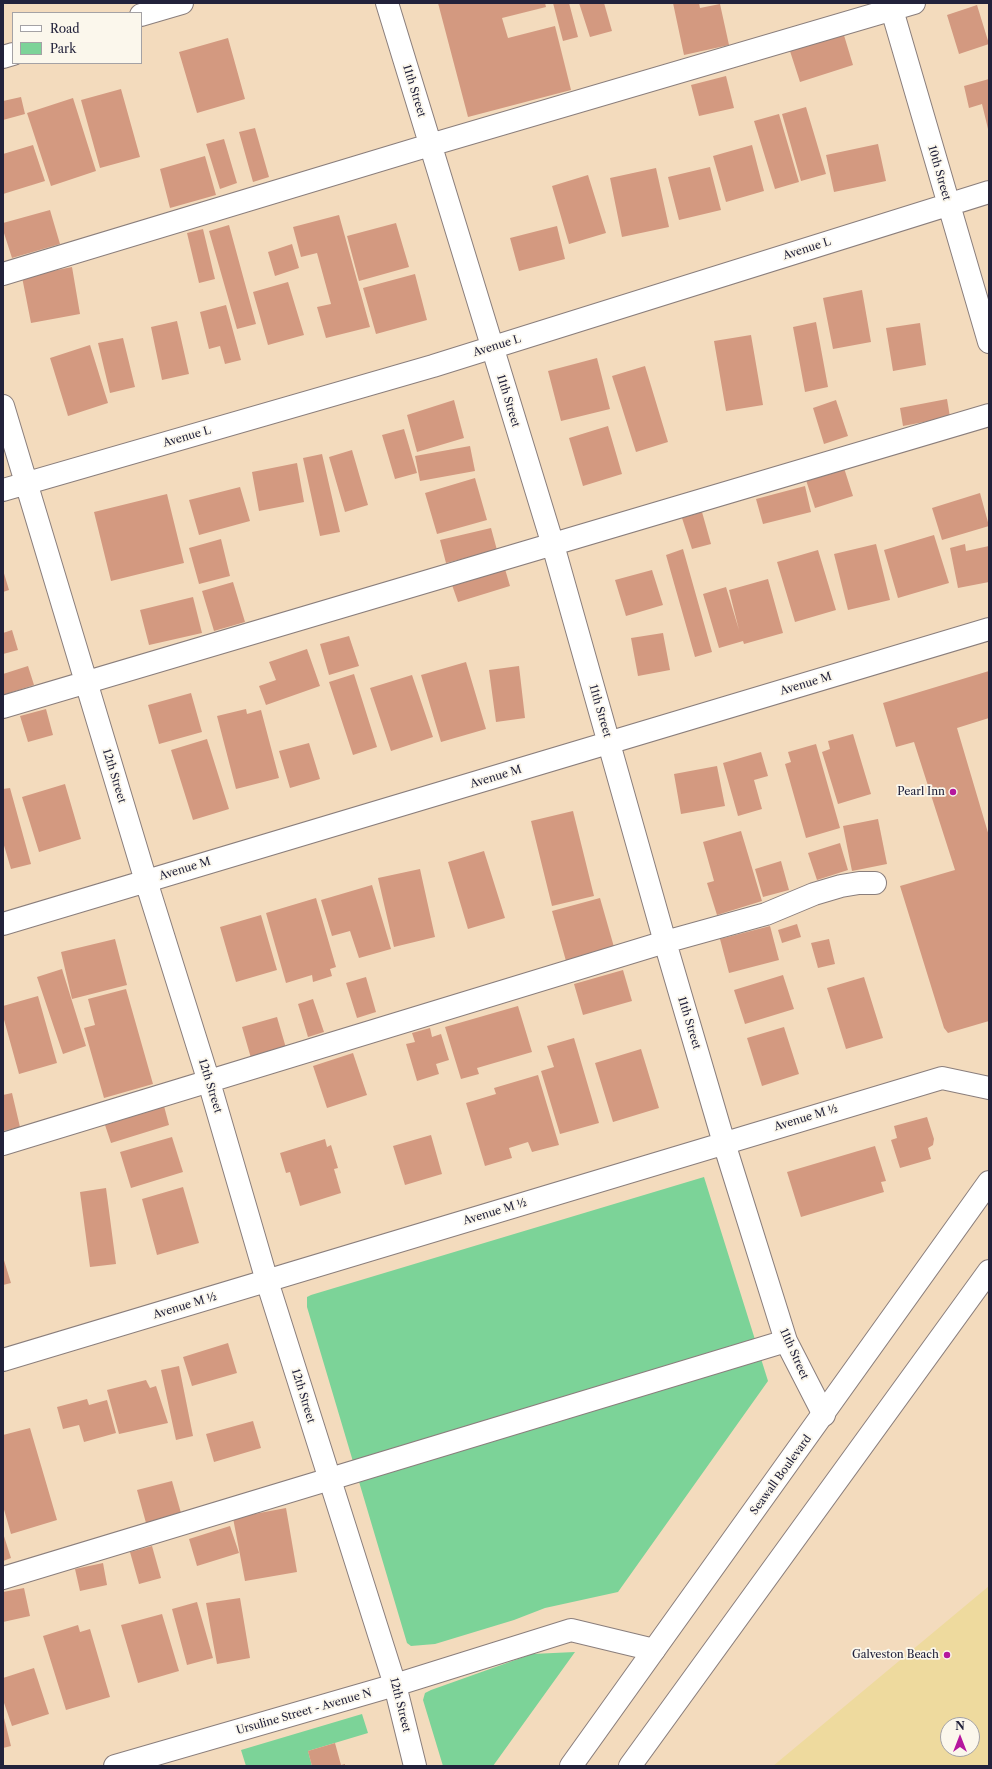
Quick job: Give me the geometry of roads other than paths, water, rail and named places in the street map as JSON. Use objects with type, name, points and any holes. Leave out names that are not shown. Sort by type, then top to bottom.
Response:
[{"type":"street","points":[[142,15],[182,3]]},
{"type":"street","name":"11th Street","points":[[387,3],[552,545],[724,1143],[786,1341],[824,1415]]},
{"type":"street","points":[[3,274],[891,6],[914,3]]},
{"type":"street","name":"10th Street","points":[[891,6],[989,342]]},
{"type":"street","name":"Avenue L","points":[[3,490],[492,348],[989,192]]},
{"type":"street","name":"12th Street","points":[[3,406],[146,881],[210,1082],[267,1281],[395,1685],[415,1766]]},
{"type":"street","points":[[3,707],[989,416]]},
{"type":"street","name":"Avenue M","points":[[3,924],[609,744],[989,629]]},
{"type":"street","points":[[3,1144],[665,942],[766,914],[814,894],[841,886],[875,884]]},
{"type":"street","name":"Avenue M ½","points":[[3,1360],[942,1078],[989,1088]]},
{"type":"street","name":"Seawall Boulevard","points":[[571,1766],[824,1415],[989,1182]]},
{"type":"street","points":[[630,1766],[989,1271]]},
{"type":"street","points":[[3,1578],[329,1478],[786,1341]]},
{"type":"street","name":"Ursuline Street - Avenue N","points":[[115,1766],[395,1685],[571,1630],[654,1650]]},
{"type":"place","name":"Pearl Inn","points":[[953,792]]},
{"type":"place","name":"Galveston Beach","points":[[947,1655]]}]
